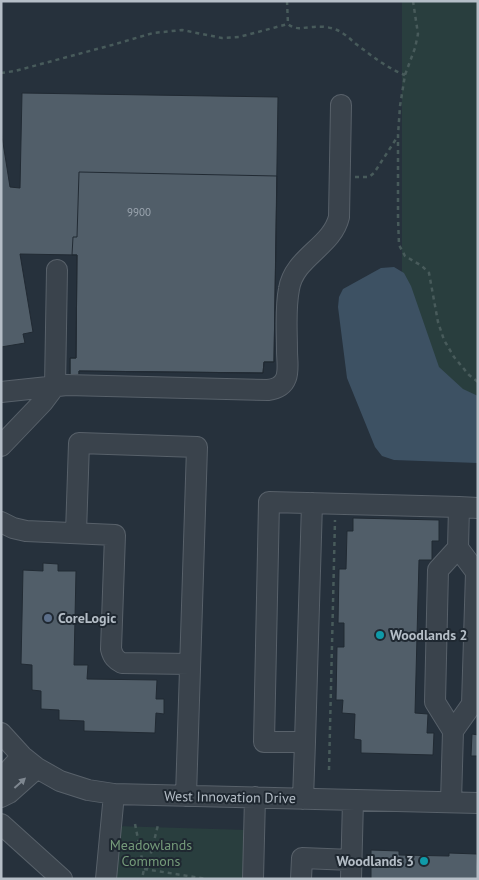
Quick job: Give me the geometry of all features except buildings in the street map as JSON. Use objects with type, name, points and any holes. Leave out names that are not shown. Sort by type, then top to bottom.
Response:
[{"type":"street","points":[[1,392],[67,385],[268,390],[282,384],[286,377],[286,330],[289,287],[299,266],[337,227],[339,217],[341,105]]},
{"type":"street","points":[[1,446],[43,402],[55,386],[57,270]]},
{"type":"street","points":[[76,533],[79,443],[197,447],[186,796]]},
{"type":"street","points":[[305,742],[264,742],[269,502],[468,508],[458,548],[438,570],[435,702],[453,731],[451,802]]},
{"type":"street","points":[[303,799],[312,503]]},
{"type":"street","points":[[1,522],[13,528],[26,531],[115,535],[112,655],[122,663],[190,664]]},
{"type":"street","points":[[453,731],[472,704],[476,572],[458,548]]},
{"type":"street","name":"West Innovation Drive","points":[[1,733],[30,762],[60,781],[88,790],[114,794],[478,803]]},
{"type":"street","points":[[1,779],[30,762]]},
{"type":"street","points":[[1,797],[9,793],[30,762]]},
{"type":"street","points":[[106,879],[114,794]]},
{"type":"street","points":[[253,879],[254,797]]},
{"type":"street","points":[[301,879],[302,858],[351,870],[353,800]]},
{"type":"street","points":[[1,824],[62,879]]},
{"type":"path","points":[[287,1],[288,24]]},
{"type":"path","points":[[413,1],[418,34],[405,75],[398,135],[399,245],[405,256],[422,266],[429,273],[438,322],[444,340],[454,357],[469,375],[478,382]]},
{"type":"path","points":[[1,73],[16,71],[153,33],[182,30],[222,38],[239,37],[288,24]]},
{"type":"path","points":[[288,24],[297,29],[315,26],[328,27],[339,31],[380,62],[394,71],[405,75]]},
{"type":"path","points":[[340,177],[369,177],[374,173],[398,135]]},
{"type":"path","points":[[329,770],[336,504]]},
{"type":"path","points":[[135,824],[145,869]]},
{"type":"path","points":[[142,879],[158,825]]},
{"type":"path","points":[[145,869],[207,879]]},
{"type":"green space","points":[[402,1],[478,1],[478,423],[402,423]]},
{"type":"green space","name":"Meadowlands Commons","points":[[115,826],[247,830],[246,879],[114,879]]},
{"type":"water","points":[[394,267],[404,273],[411,286],[439,367],[463,389],[478,396],[478,463],[394,460],[382,456],[375,447],[347,378],[338,307],[339,297],[343,289],[381,268]]},
{"type":"place","name":"CoreLogic","points":[[48,618]]},
{"type":"place","name":"Woodlands 2","points":[[380,635]]},
{"type":"place","name":"Woodlands 3","points":[[424,861]]}]
